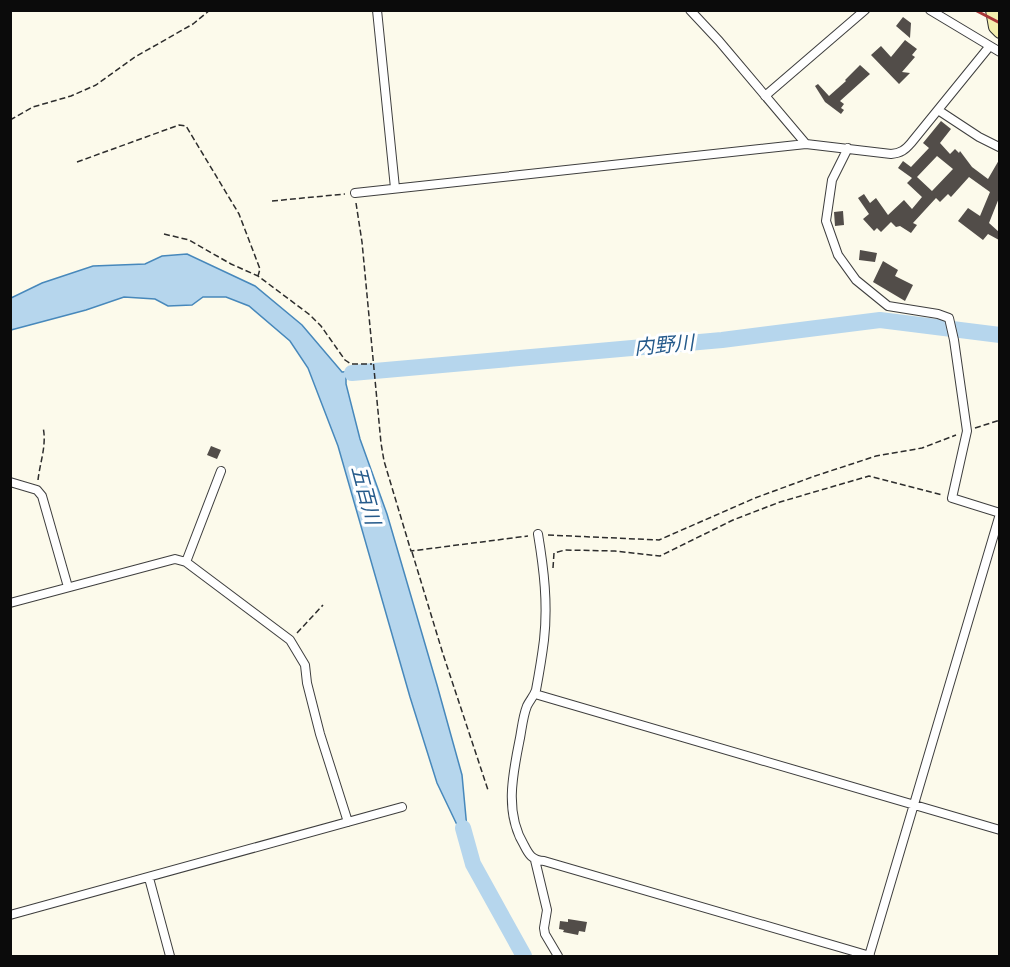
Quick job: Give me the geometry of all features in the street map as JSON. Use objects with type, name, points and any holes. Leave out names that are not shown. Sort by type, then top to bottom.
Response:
[{"type":"main road","points":[[992,10],[995,27],[999,32]]},
{"type":"street","points":[[376,10],[395,188]]},
{"type":"street","points":[[690,10],[806,144]]},
{"type":"street","points":[[765,96],[865,10]]},
{"type":"street","points":[[930,10],[999,52]]},
{"type":"street","points":[[355,193],[806,144],[887,154],[898,153],[904,151],[989,47]]},
{"type":"street","points":[[938,110],[978,137],[999,147]]},
{"type":"street","points":[[535,860],[870,957],[999,514],[952,498],[967,431],[949,318],[938,314],[888,306],[856,280],[838,255],[828,229],[827,214],[832,180],[848,148]]},
{"type":"street","points":[[186,562],[220,471]]},
{"type":"street","points":[[10,482],[37,490],[42,496],[68,587]]},
{"type":"street","points":[[538,534],[546,584],[544,638],[535,693],[527,706],[515,761],[512,809],[520,839],[535,860],[547,910],[545,934],[558,957]]},
{"type":"street","points":[[10,603],[175,559],[186,562],[290,640],[304,665],[320,734],[348,822]]},
{"type":"street","points":[[535,693],[999,830]]},
{"type":"street","points":[[10,915],[402,807]]},
{"type":"street","points":[[149,878],[170,957]]},
{"type":"path","points":[[10,120],[33,107],[72,96],[96,85],[135,57],[193,24],[210,10]]},
{"type":"path","points":[[77,162],[179,124],[186,126],[239,214],[260,269],[258,276]]},
{"type":"path","points":[[272,201],[355,193],[384,461],[446,665],[488,790]]},
{"type":"path","points":[[164,234],[189,240],[231,264],[258,276],[310,315],[321,326],[345,360],[351,364],[373,364]]},
{"type":"path","points":[[411,551],[538,534],[659,540],[755,498],[815,476],[876,456],[922,448],[999,420]]},
{"type":"path","points":[[37,490],[44,448],[43,427]]},
{"type":"path","points":[[546,584],[551,579],[554,553],[559,550],[615,551],[660,556],[733,520],[780,502],[869,476],[952,498]]},
{"type":"path","points":[[290,640],[323,605]]},
{"type":"water","points":[[187,254],[255,286],[302,325],[342,372],[373,370],[373,373],[346,377],[346,384],[360,439],[387,514],[462,775],[469,850],[437,783],[338,446],[308,368],[290,341],[249,306],[226,297],[203,297],[192,305],[168,306],[155,299],[124,297],[86,310],[11,330],[11,298],[42,283],[93,266],[145,264],[162,256]]},
{"type":"building","points":[[903,17],[911,23],[910,38],[896,26]]},
{"type":"building","points":[[905,40],[917,49],[912,55],[915,57],[902,72],[910,73],[899,84],[871,55],[881,46],[891,57]]},
{"type":"building","points":[[860,65],[870,74],[840,101],[844,104],[841,114],[825,102],[815,86],[818,84],[829,96]]},
{"type":"building","points":[[941,121],[951,129],[940,143],[950,154],[955,149],[959,153],[960,151],[972,167],[988,179],[999,160],[999,198],[989,223],[999,232],[999,240],[988,234],[983,240],[958,221],[968,208],[980,216],[990,192],[969,177],[951,197],[948,194],[940,202],[936,198],[913,223],[917,225],[911,233],[900,226],[896,227],[891,222],[881,232],[877,228],[874,231],[863,219],[869,214],[858,198],[864,194],[870,203],[876,198],[888,215],[904,200],[912,209],[922,197],[907,183],[912,178],[898,168],[903,161],[911,167],[929,148],[923,143]],"holes":[[[937,156],[953,169],[932,191],[917,177]]]},
{"type":"building","points":[[843,211],[844,225],[835,226],[834,212]]},
{"type":"building","points":[[860,250],[877,253],[875,262],[859,260]]},
{"type":"building","points":[[883,261],[898,270],[895,276],[913,285],[905,301],[873,282]]},
{"type":"building","points":[[211,446],[221,450],[217,459],[207,455]]},
{"type":"building","points":[[568,919],[587,922],[585,932],[579,931],[578,935],[559,929],[560,921],[568,922]]},
{"type":"waterway","name":"内野川","points":[[352,373],[722,340],[880,320],[1000,335]]},
{"type":"waterway","name":"五百川","points":[[463,828],[473,864],[524,956]]},
{"type":"railway","points":[[975,10],[1000,23]]}]
